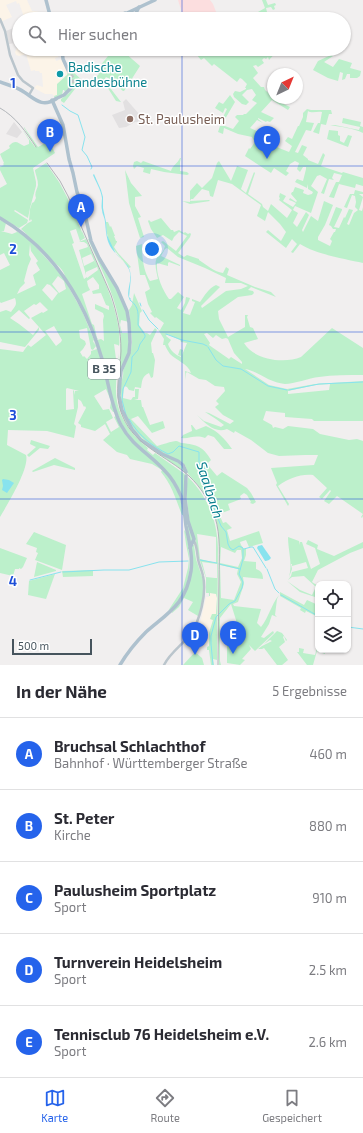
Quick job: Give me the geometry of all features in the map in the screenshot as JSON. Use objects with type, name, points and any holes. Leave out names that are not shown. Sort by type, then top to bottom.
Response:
[{"type":"main road","points":[[46,0],[49,12]]},
{"type":"main road","points":[[128,12],[155,0]]},
{"type":"main road","points":[[137,12],[139,7]]},
{"type":"main road","points":[[132,10],[135,12]]},
{"type":"main road","points":[[63,56],[68,70]]},
{"type":"main road","points":[[0,82],[24,92],[31,92],[35,100],[44,102],[53,101],[67,93],[72,87]]},
{"type":"main road","points":[[53,101],[63,125],[68,159],[77,192],[84,210],[91,241],[99,258],[117,288],[127,311],[130,323],[129,353],[121,371],[120,381],[119,396],[122,410],[132,429],[142,440],[162,454],[181,463],[184,467],[186,474],[185,499],[191,543]]},
{"type":"main road","name":"B 35","points":[[0,218],[18,229],[43,250],[55,264],[70,287],[86,316],[97,344],[115,410],[126,433],[134,443],[164,470],[176,486],[182,501],[191,543],[192,560],[188,585],[182,598],[168,615],[140,639],[120,665]]},
{"type":"street","points":[[0,19],[5,31],[10,55],[18,75],[32,88],[31,92]]},
{"type":"street","points":[[164,665],[186,639],[197,623],[204,594],[204,578],[196,548],[191,543]]},
{"type":"shaded area","points":[[0,0],[27,0],[32,11],[41,12],[22,12],[19,3],[17,4],[16,1],[6,5],[12,17],[0,22]]},
{"type":"shaded area","points":[[178,0],[210,0],[216,12],[182,12]]},
{"type":"shaded area","points":[[12,29],[12,44],[9,44],[6,31]]},
{"type":"shaded area","points":[[27,56],[58,56],[55,58],[56,61],[62,59],[70,72],[68,72],[59,83],[57,95],[54,96],[52,94],[45,94],[34,88],[37,85],[43,87],[42,73],[35,70],[31,71]]},
{"type":"shaded area","points":[[126,99],[139,114],[150,122],[149,123],[135,122],[126,127],[119,128],[112,115],[125,110],[123,102]]},
{"type":"shaded area","points":[[14,122],[22,132],[17,138],[6,134]]},
{"type":"shaded area","points":[[210,593],[216,594],[217,598],[216,615],[211,619],[213,620],[209,633],[209,646],[194,636],[200,624],[206,597],[209,597]]},
{"type":"green space","points":[[262,0],[266,0],[268,5],[275,3],[276,5],[274,6],[275,9],[273,10],[271,7],[266,8],[267,12],[258,12],[265,8]]},
{"type":"green space","points":[[108,56],[129,56],[140,66],[124,91],[108,78],[106,77],[104,80],[121,102],[116,101],[106,85],[96,77],[99,74],[96,71]]},
{"type":"green space","points":[[198,56],[273,56],[269,60],[268,57],[266,59],[264,58],[262,60],[264,63],[258,67],[256,65],[253,66],[258,73],[253,78],[261,87],[264,87],[267,92],[267,104],[268,104],[261,112],[274,118],[270,122],[266,122],[258,118],[263,123],[257,120],[250,128],[257,131],[267,126],[273,129],[263,139],[289,152],[292,146],[285,141],[288,137],[292,139],[303,117],[303,113],[307,109],[331,110],[332,114],[329,114],[326,125],[321,124],[319,134],[313,132],[318,123],[320,123],[322,112],[308,111],[306,122],[314,123],[311,131],[306,130],[295,152],[298,153],[302,145],[307,147],[303,155],[308,160],[318,164],[323,153],[325,155],[321,166],[363,178],[363,186],[356,184],[355,188],[339,184],[334,198],[329,197],[336,182],[339,182],[342,175],[334,173],[332,178],[334,180],[329,179],[324,194],[321,193],[327,179],[320,175],[317,176],[311,186],[318,192],[311,213],[295,206],[293,210],[298,213],[293,223],[297,227],[306,212],[309,215],[302,230],[303,232],[311,216],[318,221],[324,201],[333,205],[325,225],[318,237],[318,240],[330,246],[332,241],[330,239],[336,229],[333,229],[329,225],[336,207],[342,210],[334,227],[339,228],[349,209],[353,210],[347,224],[349,225],[354,213],[358,210],[355,207],[355,196],[352,195],[347,208],[344,207],[350,194],[354,194],[355,190],[363,192],[363,194],[359,194],[363,197],[359,210],[362,211],[363,207],[363,263],[314,251],[300,244],[293,253],[291,252],[297,244],[292,239],[286,248],[266,232],[268,230],[281,241],[286,232],[280,224],[268,212],[265,221],[257,216],[261,205],[232,184],[218,180],[213,197],[210,196],[209,191],[202,189],[190,201],[190,191],[197,183],[202,188],[212,178],[219,161],[231,181],[237,166],[248,170],[241,189],[246,193],[254,172],[255,173],[248,194],[262,204],[268,211],[271,204],[287,218],[292,210],[279,200],[280,193],[286,196],[283,201],[293,207],[296,203],[289,200],[290,198],[296,202],[297,201],[291,194],[295,187],[304,190],[303,193],[308,195],[312,194],[313,192],[308,189],[308,184],[307,188],[295,182],[297,179],[303,181],[306,167],[303,167],[300,172],[297,169],[299,163],[295,161],[290,164],[286,171],[289,173],[286,176],[274,168],[271,173],[245,156],[249,148],[250,149],[255,142],[252,137],[238,134],[224,128],[223,134],[218,132],[220,126],[233,129],[239,121],[235,117],[237,115],[246,114],[257,103],[252,100],[256,95],[252,89],[247,90],[242,95],[249,102],[246,105],[242,104],[234,97],[233,94],[235,91],[240,92],[246,89],[247,84],[240,78],[237,82],[214,64],[212,66],[204,58],[201,60]]},
{"type":"green space","points":[[329,56],[333,56],[324,62],[333,67],[339,59],[352,63],[350,68],[361,71],[360,76],[357,78],[350,78],[350,74],[347,74],[345,79],[342,80],[343,73],[340,72],[338,81],[328,78],[313,70],[318,61]]},
{"type":"green space","points":[[72,71],[82,80],[64,103],[61,99],[69,93],[73,87],[65,92],[63,90],[62,95],[55,98],[54,96],[57,95],[57,84],[67,75],[68,72]]},
{"type":"green space","points":[[230,95],[235,102],[225,119],[223,117],[227,109],[225,108],[223,113],[215,108],[219,102],[223,104]]},
{"type":"green space","points":[[278,104],[284,104],[290,107],[288,110]]},
{"type":"green space","points":[[343,118],[361,122],[360,126],[363,127],[363,133],[330,125],[359,130],[360,127],[342,123]]},
{"type":"green space","points":[[24,127],[38,147],[49,141],[55,153],[33,168],[36,186],[28,218],[15,210],[14,211],[28,220],[27,223],[19,228],[0,217],[0,188],[7,184],[0,170],[0,167],[4,165],[4,163],[0,154],[10,148],[9,146],[13,143],[16,142],[24,146],[29,144],[29,140],[22,129],[36,147]]},
{"type":"green space","points":[[329,130],[338,131],[340,141],[344,143],[348,135],[352,136],[348,147],[327,139]]},
{"type":"green space","points":[[180,158],[180,171],[187,172],[189,174],[187,175],[151,169],[150,174],[143,172],[144,168],[137,166],[134,169],[133,166],[134,162],[137,161],[141,163],[143,161],[171,171]]},
{"type":"green space","points":[[46,163],[67,197],[85,238],[80,241],[76,229],[70,231],[74,243],[72,244],[84,279],[98,270],[97,266],[86,272],[86,275],[79,250],[88,247],[84,242],[79,242],[86,239],[101,273],[114,307],[119,331],[119,346],[114,344],[116,359],[118,359],[119,353],[116,396],[121,414],[129,429],[148,448],[147,450],[153,455],[155,453],[186,475],[184,497],[193,538],[192,541],[190,541],[184,505],[175,483],[131,438],[123,426],[116,410],[97,340],[101,339],[104,341],[104,316],[103,313],[95,309],[95,304],[109,310],[109,306],[106,305],[101,293],[93,294],[92,291],[99,289],[99,285],[93,277],[87,281],[90,290],[82,294],[92,324],[94,325],[97,339],[63,271],[21,229],[32,221],[31,219],[30,221],[29,220],[30,209],[36,198],[35,193],[38,185],[35,170]],"holes":[[[88,247],[96,265],[94,261],[84,266],[82,258],[91,254]]]},
{"type":"green space","points":[[125,170],[131,183],[142,196],[135,197],[135,206],[141,217],[138,218],[144,237],[140,238],[129,203]]},
{"type":"green space","points":[[182,201],[210,201],[190,204]]},
{"type":"green space","points":[[161,218],[174,232],[179,230],[184,233],[191,234],[178,253],[184,257],[187,255],[199,259],[211,268],[223,273],[226,267],[229,269],[227,275],[271,292],[276,297],[251,287],[248,290],[253,291],[254,293],[252,295],[238,297],[218,311],[219,319],[228,337],[245,327],[245,315],[248,315],[247,317],[250,327],[253,328],[258,339],[244,343],[249,349],[262,357],[286,360],[301,357],[332,328],[363,348],[363,375],[324,376],[285,384],[274,382],[245,369],[269,385],[287,389],[315,384],[363,381],[363,421],[314,421],[312,419],[285,417],[285,413],[266,411],[263,420],[272,425],[273,428],[283,429],[288,426],[313,429],[320,434],[349,440],[357,439],[363,441],[363,514],[337,496],[329,504],[324,501],[331,491],[330,490],[322,499],[319,497],[327,488],[313,475],[295,477],[278,486],[289,504],[288,506],[276,485],[277,483],[271,468],[314,465],[318,455],[279,456],[268,453],[251,440],[235,431],[234,433],[227,429],[218,430],[210,427],[197,415],[204,421],[221,427],[224,425],[205,412],[230,424],[234,421],[223,415],[215,407],[219,404],[216,401],[225,391],[224,387],[215,386],[206,380],[199,379],[187,372],[186,380],[185,371],[191,373],[185,365],[170,354],[165,345],[163,345],[164,339],[158,331],[164,323],[150,313],[152,312],[145,292],[150,289],[145,275],[140,275],[136,246],[142,244],[143,263],[150,281],[158,279],[156,261],[165,246],[161,242],[163,241],[176,251],[187,236],[179,232],[172,241],[163,235],[157,238],[148,221],[149,220],[151,222]],"holes":[[[167,248],[178,257],[226,278],[225,283],[241,283],[248,286],[241,289],[226,291],[202,308],[201,306],[220,287],[216,285],[209,290],[200,302],[192,299],[192,301],[195,302],[190,315],[183,313],[190,298],[186,297],[185,303],[181,310],[177,308],[184,297],[178,292],[171,299],[169,299],[164,291],[159,277],[157,263],[168,266],[169,262],[180,266],[161,256]],[[207,333],[213,338],[216,335],[222,339],[228,339],[234,353],[242,364],[231,357],[229,359],[209,345],[210,343],[204,334]],[[167,334],[180,340],[181,342],[187,343],[182,355],[183,350],[180,349],[178,355],[181,357],[177,355],[171,350],[168,344],[171,340],[166,336]],[[330,384],[329,390],[288,394],[288,391],[315,385]]]},
{"type":"green space","points":[[0,220],[6,223],[4,231],[1,231],[12,234],[17,232],[16,231],[27,237],[63,277],[82,311],[94,340],[93,341],[95,345],[94,341],[96,346],[100,356],[115,412],[113,412],[110,408],[111,401],[106,389],[94,396],[103,410],[109,409],[113,418],[106,422],[111,432],[119,427],[114,417],[116,416],[124,432],[168,474],[179,494],[184,515],[182,515],[171,487],[161,472],[162,470],[152,464],[130,459],[127,455],[117,452],[103,440],[110,434],[105,424],[95,431],[81,427],[78,423],[86,408],[78,399],[78,407],[74,424],[76,426],[74,438],[47,431],[8,430],[7,445],[26,455],[26,461],[25,468],[17,486],[0,517],[0,349],[23,352],[28,345],[31,347],[46,335],[39,327],[39,330],[25,347],[0,342],[0,312],[6,310],[11,312],[16,304],[15,298],[1,303],[0,302],[0,270],[10,265],[4,253],[0,255]],"holes":[[[30,244],[31,251],[38,261],[36,263],[40,270],[33,275],[36,285],[17,294],[25,283],[24,281],[31,259],[29,255]],[[58,276],[64,281],[66,289],[59,293],[52,284]],[[47,284],[58,293],[52,301],[42,290]],[[40,302],[48,310],[31,318],[39,327],[33,335],[10,318],[19,310],[29,319],[30,318],[24,311]],[[54,326],[62,340],[56,346],[45,331]],[[87,328],[91,349],[93,350],[96,346],[97,349],[91,351],[91,354],[87,359],[84,356],[83,357],[80,352],[86,344],[85,341],[80,338],[79,330]],[[67,388],[79,391],[75,391],[74,395],[73,390],[74,409],[66,410],[66,389]]]},
{"type":"green space","points":[[106,222],[108,222],[110,227],[111,226],[117,241],[114,247],[131,267],[129,268],[110,243],[106,230]]},
{"type":"green space","points":[[88,239],[90,239],[99,260],[122,300],[129,322],[121,320],[120,325],[122,333],[129,333],[128,354],[121,371],[119,386],[121,409],[119,401],[118,377],[121,339],[115,304]]},
{"type":"green space","points":[[134,293],[142,311],[140,313],[139,325],[145,333],[150,335],[155,328],[157,330],[151,343],[152,353],[155,360],[153,377],[151,378],[149,373],[147,374],[143,379],[141,388],[135,387],[134,391],[129,390],[124,386],[123,398],[131,400],[135,397],[135,389],[139,389],[138,399],[134,400],[141,400],[142,407],[150,425],[163,421],[165,428],[152,433],[138,416],[131,419],[157,446],[176,441],[199,447],[208,455],[211,460],[207,464],[217,476],[222,472],[247,488],[256,502],[253,504],[250,503],[251,502],[247,495],[244,493],[240,496],[241,499],[228,504],[230,510],[219,514],[223,523],[226,522],[232,528],[227,530],[230,541],[259,531],[263,543],[249,547],[246,540],[240,542],[244,549],[246,548],[244,561],[256,562],[256,569],[261,572],[263,579],[243,577],[244,584],[238,602],[233,604],[234,606],[261,609],[257,623],[261,627],[279,595],[275,615],[277,617],[272,615],[269,624],[261,637],[264,638],[273,631],[274,633],[255,651],[249,645],[251,649],[242,659],[245,660],[240,665],[227,663],[227,643],[239,643],[236,620],[231,604],[220,618],[221,665],[219,665],[219,540],[216,519],[212,507],[200,487],[188,474],[184,464],[161,453],[145,441],[132,426],[123,407],[121,398],[121,383],[123,371],[131,350],[132,341],[129,310],[132,305]],"holes":[[[221,547],[235,553],[237,550],[241,550],[242,558],[238,567],[220,563]],[[220,565],[238,569],[237,574],[241,582],[234,600],[221,598]]]},
{"type":"green space","points":[[121,409],[125,419],[138,437],[157,452],[177,462],[185,472],[146,445],[132,432],[127,424],[122,413]]},
{"type":"green space","points":[[191,425],[196,430],[206,426],[211,428],[221,436],[232,449],[224,449],[214,437],[208,435],[205,438],[198,436],[181,438],[183,435],[192,431]]},
{"type":"green space","points":[[31,440],[50,446],[48,449],[40,448],[29,457],[27,455],[36,447],[30,444]]},
{"type":"green space","points":[[55,458],[75,468],[75,470],[54,465],[33,472],[32,471]]},
{"type":"green space","points":[[188,477],[206,501],[216,528],[218,548],[217,665],[217,660],[213,659],[214,665],[211,665],[209,650],[207,650],[207,647],[209,646],[209,633],[213,620],[210,619],[212,614],[216,614],[217,598],[216,594],[210,593],[209,596],[209,593],[206,593],[206,578],[199,558],[195,539],[190,526],[186,491]],"holes":[[[197,534],[216,537],[216,563],[200,559]],[[202,562],[217,564],[217,578],[206,577]]]},
{"type":"green space","points":[[184,530],[186,532],[189,549],[190,565],[189,573],[185,589],[181,597],[168,611],[183,588],[188,568],[189,559]]},
{"type":"green space","points":[[34,532],[66,545],[62,570],[35,560],[38,553],[36,552],[37,548],[26,544]]},
{"type":"green space","points":[[288,537],[299,541],[300,545],[300,542],[302,542],[311,569],[320,564],[315,548],[306,544],[308,540],[318,545],[317,549],[334,556],[363,542],[363,548],[350,553],[318,570],[312,582],[315,584],[315,586],[304,576],[292,577],[288,580],[292,572],[308,568],[306,562],[292,566],[291,564],[292,569],[289,577],[290,562]]},
{"type":"green space","points":[[192,545],[194,545],[196,559],[203,580],[203,597],[198,616],[188,610],[193,602],[184,598],[179,607],[172,613],[178,605],[190,577]]},
{"type":"green space","points":[[0,548],[27,558],[21,569],[15,569],[13,576],[0,573]]},
{"type":"green space","points":[[37,562],[56,570],[56,571],[34,577]]},
{"type":"green space","points":[[93,570],[93,576],[63,577],[62,571]]},
{"type":"green space","points":[[55,574],[46,599],[28,595],[29,581]]},
{"type":"green space","points":[[287,581],[300,590],[312,595],[315,589],[315,597],[300,592]]},
{"type":"green space","points":[[280,592],[304,605],[307,600],[315,604],[315,616],[306,611],[305,613],[300,610],[301,608],[280,596]]},
{"type":"green space","points":[[277,631],[282,633],[287,640],[286,641],[284,636],[285,642],[279,647],[288,660],[282,665],[277,665],[264,648],[258,649],[272,641],[270,640],[264,644]]},
{"type":"green space","points":[[299,648],[304,649],[303,653],[315,655],[316,653],[313,665],[307,665],[297,652],[299,652]]},
{"type":"green space","points":[[195,652],[202,658],[204,665],[183,665]]},
{"type":"water","points":[[94,174],[101,190],[103,197],[107,235],[116,253],[110,246],[106,234],[105,220],[102,213],[102,198],[100,189],[93,175]]},
{"type":"water","points":[[122,260],[128,266],[130,271],[131,277],[129,297],[128,291],[130,273]]},
{"type":"water","points":[[3,479],[14,483],[7,493],[2,490]]},
{"type":"water","points":[[262,545],[271,558],[269,560],[265,561],[257,548],[258,546]]},
{"type":"waterway","points":[[62,105],[78,115],[85,137],[82,150],[87,156],[92,167],[91,169]]},
{"type":"waterway","name":"Saalbach","points":[[126,415],[122,400],[123,389],[131,372],[132,357],[138,350],[145,337],[138,325],[137,308],[130,300]]},
{"type":"waterway","points":[[143,310],[149,320],[158,329]]},
{"type":"waterway","points":[[166,334],[182,340],[207,346]]},
{"type":"waterway","points":[[208,347],[216,360],[223,366],[241,369],[268,386],[287,390]]},
{"type":"waterway","points":[[289,390],[319,384],[363,382]]},
{"type":"waterway","name":"Saalbach","points":[[129,419],[146,440],[168,454],[173,452],[179,446],[199,452],[199,463],[205,469],[208,493],[221,526],[226,532],[228,544],[233,550],[239,546],[243,548],[243,559],[239,574],[243,582],[242,588],[235,601],[229,604],[216,617],[211,636],[213,665]]},
{"type":"waterway","points":[[244,549],[253,547],[266,568]]},
{"type":"waterway","points":[[200,560],[217,563]]},
{"type":"waterway","points":[[63,572],[129,570],[159,562],[188,561]]},
{"type":"waterway","points":[[219,564],[240,569]]},
{"type":"waterway","points":[[267,569],[275,589],[279,593]]},
{"type":"waterway","points":[[30,580],[61,572]]},
{"type":"waterway","points":[[281,595],[315,614]]},
{"type":"waterway","points":[[351,627],[363,629]]},
{"type":"tunnel","points":[[68,70],[73,78],[72,87]]},
{"type":"railway","points":[[0,108],[16,120],[36,147]]},
{"type":"railway","points":[[47,163],[60,181],[68,196],[111,295],[120,336],[121,351],[118,400],[123,417],[135,436],[193,480],[205,495],[215,517],[219,547],[218,665]]},
{"type":"place","name":"Badische Landesbühne","points":[[60,74]]},
{"type":"place","name":"St. Paulusheim","points":[[130,119]]},
{"type":"place","name":"St. Peter","points":[[50,152]]},
{"type":"place","name":"Paulusheim Sportplatz","points":[[267,159]]},
{"type":"place","name":"Bruchsal Schlachthof","points":[[81,227]]},
{"type":"place","name":"Tennisclub 76 Heidelsheim e.V.","points":[[233,654]]},
{"type":"place","name":"Turnverein Heidelsheim","points":[[195,655]]}]
